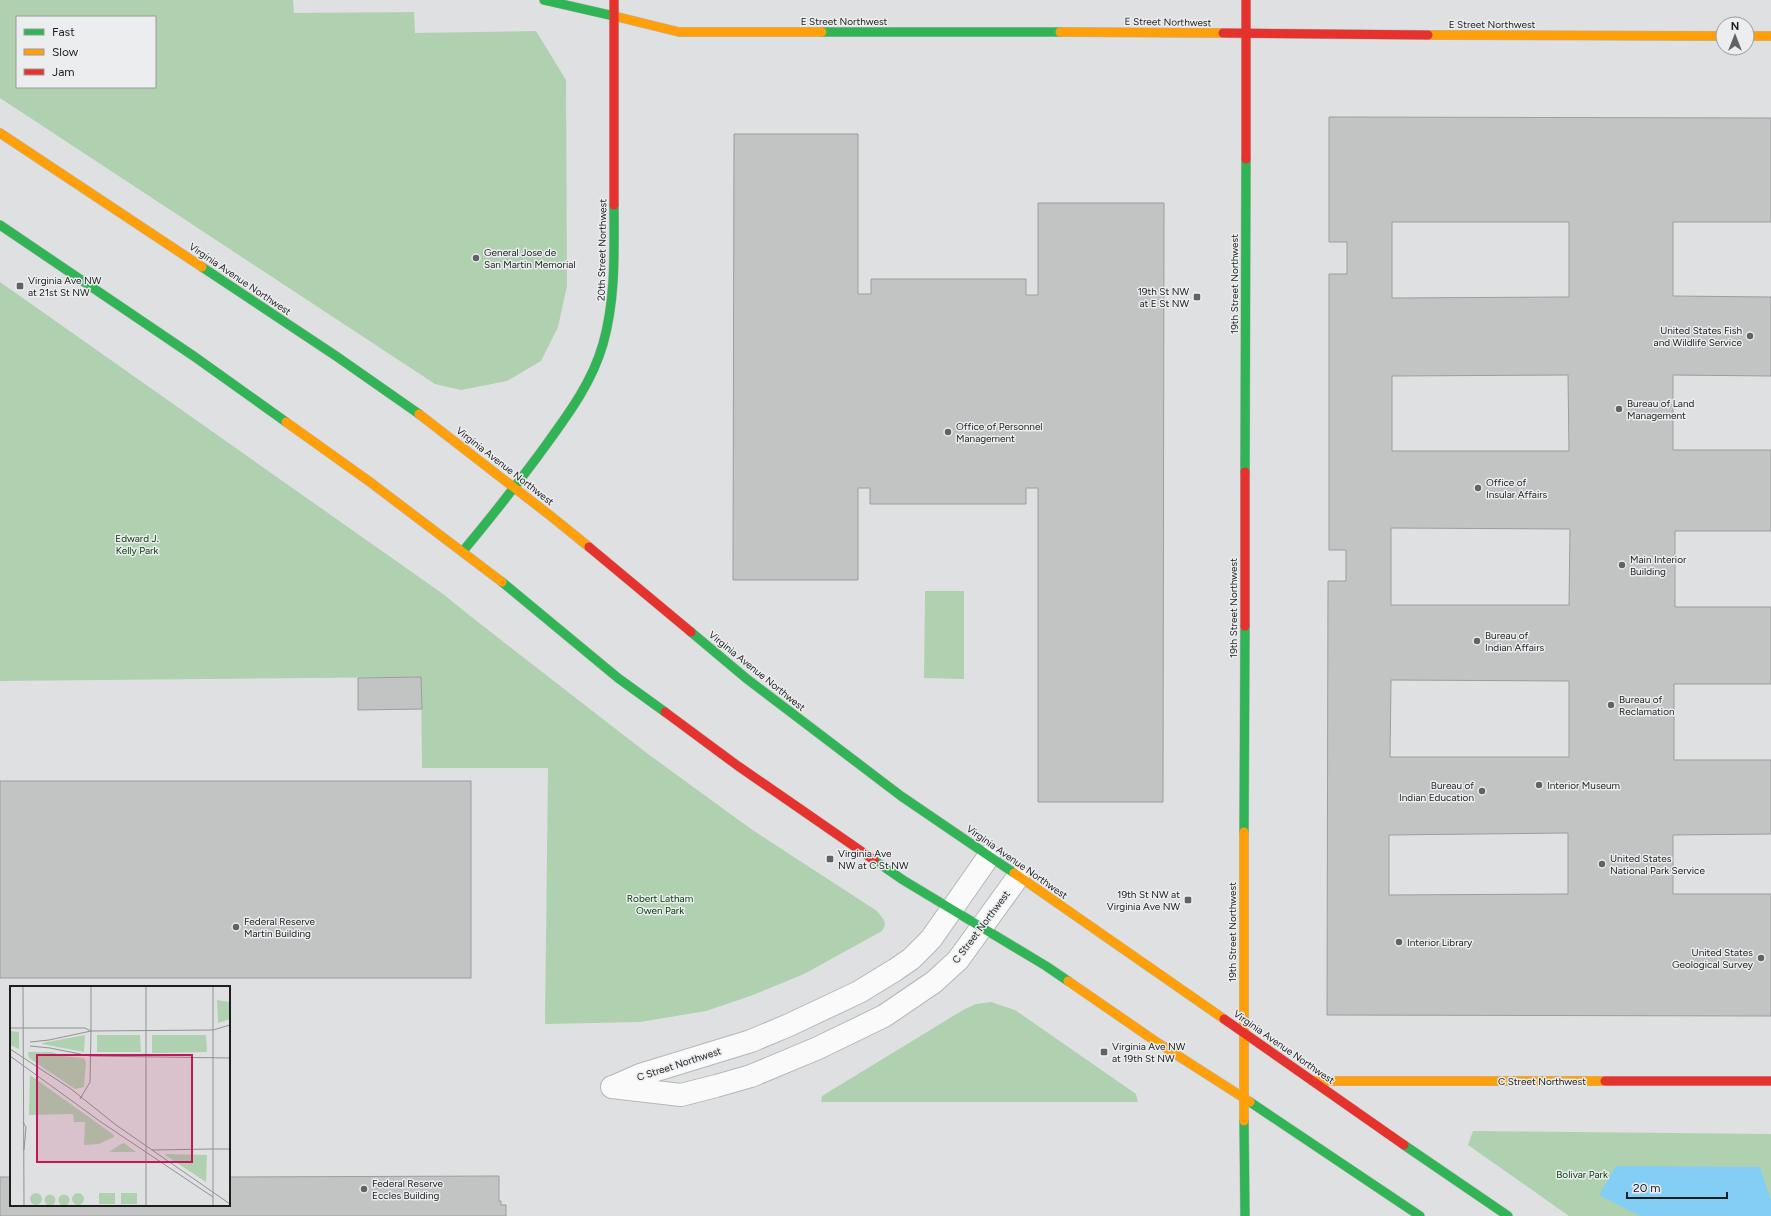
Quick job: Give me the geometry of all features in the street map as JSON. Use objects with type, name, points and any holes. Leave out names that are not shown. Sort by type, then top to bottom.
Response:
[{"type":"main road","name":"E Street Northwest","points":[[544,0],[679,32],[1182,32],[1246,34],[1715,36]]},
{"type":"main road","name":"20th Street Northwest","points":[[462,551],[515,487],[584,390],[596,364],[611,311],[614,281],[614,0]]},
{"type":"main road","name":"19th Street Northwest","points":[[1245,1216],[1246,0]]},
{"type":"main road","points":[[1755,36],[1771,36]]},
{"type":"main road","name":"Virginia Avenue Northwest","points":[[0,133],[391,394],[448,435],[515,487],[747,679],[901,796],[1508,1216]]},
{"type":"main road","points":[[0,225],[196,357],[377,487],[462,551],[618,678],[668,716],[903,880],[1046,966],[1158,1043],[1244,1098],[1420,1216]]},
{"type":"main road","name":"C Street Northwest","points":[[1312,1081],[1771,1081]]},
{"type":"street","name":"C Street Northwest","points":[[989,856],[953,910],[931,939],[911,959],[859,992],[795,1022],[751,1040],[677,1062],[612,1087],[681,1094],[751,1076],[818,1048],[884,1016],[934,982],[958,960],[1018,877]]},
{"type":"green space","points":[[0,0],[293,0],[294,13],[414,12],[415,33],[536,31],[566,80],[567,286],[558,327],[541,361],[507,381],[461,390],[435,384],[0,98]]},
{"type":"green space","points":[[0,282],[443,594],[648,754],[751,829],[877,911],[884,920],[885,925],[882,931],[804,974],[753,995],[706,1011],[640,1022],[545,1024],[548,768],[422,768],[421,677],[0,681]]},
{"type":"green space","points":[[925,591],[964,591],[964,679],[924,678]]},
{"type":"green space","points":[[991,1002],[1015,1010],[1136,1094],[1138,1102],[821,1102],[822,1096],[963,1010],[976,1004]]},
{"type":"green space","name":"Bolivar Park","points":[[1473,1131],[1771,1134],[1771,1216],[1569,1216],[1468,1145]]},
{"type":"water","points":[[1616,1166],[1760,1167],[1771,1201],[1771,1216],[1640,1216],[1599,1195]]},
{"type":"building","name":"Main Interior Building","points":[[1329,117],[1771,118],[1771,222],[1673,222],[1673,296],[1771,297],[1771,376],[1673,375],[1673,450],[1771,450],[1771,531],[1675,531],[1675,607],[1771,607],[1771,684],[1674,684],[1674,760],[1771,760],[1771,834],[1673,835],[1673,894],[1771,894],[1771,1016],[1327,1015],[1328,581],[1346,581],[1346,550],[1329,550],[1329,274],[1347,274],[1347,242],[1329,242]],"holes":[[[1392,222],[1569,222],[1569,297],[1392,298]],[[1568,375],[1569,451],[1392,451],[1392,376]],[[1391,528],[1570,529],[1569,605],[1391,605]],[[1391,680],[1569,681],[1569,757],[1390,757]],[[1568,833],[1568,894],[1389,895],[1389,835]]]},
{"type":"building","name":"Office of Personnel Management","points":[[734,134],[858,134],[858,294],[871,294],[871,279],[1026,279],[1026,295],[1038,295],[1038,203],[1164,203],[1163,802],[1038,802],[1038,488],[1026,488],[1026,504],[870,504],[870,488],[858,488],[858,580],[733,580]]},
{"type":"building","points":[[421,677],[422,709],[358,710],[358,678]]},
{"type":"building","name":"Federal Reserve Martin Building","points":[[0,781],[471,781],[471,978],[0,978]]},
{"type":"building","name":"Federal Reserve Eccles Building","points":[[499,1176],[499,1201],[501,1201],[501,1205],[506,1205],[506,1216],[0,1216],[0,1177],[10,1177],[10,1206],[230,1206],[230,1177]]},
{"type":"traffic: fast","points":[[544,0],[614,16]]},
{"type":"traffic: fast","points":[[822,32],[1060,32]]},
{"type":"traffic: fast","points":[[1245,472],[1246,159]]},
{"type":"traffic: fast","points":[[463,551],[511,492],[567,416],[584,388],[598,359],[607,327],[612,292],[614,205]]},
{"type":"traffic: fast","points":[[0,225],[195,357],[286,422]]},
{"type":"traffic: fast","points":[[202,267],[336,356],[419,414]]},
{"type":"traffic: fast","points":[[502,582],[618,678],[665,712]]},
{"type":"traffic: fast","points":[[1244,832],[1245,626]]},
{"type":"traffic: fast","points":[[691,632],[747,679],[901,796],[1014,873]]},
{"type":"traffic: fast","points":[[874,860],[903,880],[1046,966],[1068,981]]},
{"type":"traffic: fast","points":[[1250,1102],[1420,1216]]},
{"type":"traffic: fast","points":[[1244,1121],[1245,1216]]},
{"type":"traffic: fast","points":[[1404,1145],[1508,1216]]},
{"type":"traffic: slow","points":[[614,16],[679,32],[822,32]]},
{"type":"traffic: slow","points":[[1060,32],[1223,33]]},
{"type":"traffic: slow","points":[[1428,35],[1715,36]]},
{"type":"traffic: slow","points":[[1755,36],[1771,36]]},
{"type":"traffic: slow","points":[[0,133],[202,267]]},
{"type":"traffic: slow","points":[[419,414],[589,547]]},
{"type":"traffic: slow","points":[[286,422],[370,482],[502,582]]},
{"type":"traffic: slow","points":[[1244,832],[1244,1098],[1250,1102]]},
{"type":"traffic: slow","points":[[1014,873],[1224,1019]]},
{"type":"traffic: slow","points":[[1068,981],[1158,1043],[1244,1098],[1244,1121]]},
{"type":"traffic: slow","points":[[1312,1081],[1605,1081]]},
{"type":"traffic: jam","points":[[614,0],[614,205]]},
{"type":"traffic: jam","points":[[1246,0],[1246,159]]},
{"type":"traffic: jam","points":[[1223,33],[1428,35]]},
{"type":"traffic: jam","points":[[1245,472],[1245,626]]},
{"type":"traffic: jam","points":[[589,547],[691,632]]},
{"type":"traffic: jam","points":[[665,712],[738,766],[874,860]]},
{"type":"traffic: jam","points":[[1224,1019],[1404,1145]]},
{"type":"traffic: jam","points":[[1605,1081],[1771,1081]]},
{"type":"place","name":"General Jose de San Martin Memorial","points":[[476,258]]},
{"type":"place","name":"Virginia Ave NW at 21st St NW","points":[[20,286]]},
{"type":"place","name":"19th St NW at E St NW","points":[[1197,297]]},
{"type":"place","name":"United States Fish and Wildlife Service","points":[[1750,336]]},
{"type":"place","name":"Bureau of Land Management","points":[[1619,409]]},
{"type":"place","name":"Office of Personnel Management","points":[[948,432]]},
{"type":"place","name":"Office of Insular Affairs","points":[[1478,488]]},
{"type":"place","name":"Main Interior Building","points":[[1622,565]]},
{"type":"place","name":"Bureau of Indian Affairs","points":[[1477,641]]},
{"type":"place","name":"Bureau of Reclamation","points":[[1611,705]]},
{"type":"place","name":"Interior Museum","points":[[1539,785]]},
{"type":"place","name":"Bureau of Indian Education","points":[[1482,791]]},
{"type":"place","name":"Virginia Ave NW at C St NW","points":[[830,859]]},
{"type":"place","name":"United States National Park Service","points":[[1602,864]]},
{"type":"place","name":"19th St NW at Virginia Ave NW","points":[[1188,900]]},
{"type":"place","name":"Federal Reserve Martin Building","points":[[236,927]]},
{"type":"place","name":"Interior Library","points":[[1399,942]]},
{"type":"place","name":"United States Geological Survey","points":[[1761,958]]},
{"type":"place","name":"Virginia Ave NW at 19th St NW","points":[[1104,1052]]},
{"type":"place","name":"Federal Reserve Eccles Building","points":[[364,1189]]},
{"type":"park label","name":"Edward J. Kelly Park","points":[[137,544]]},
{"type":"park label","name":"Robert Latham Owen Park","points":[[660,904]]}]
